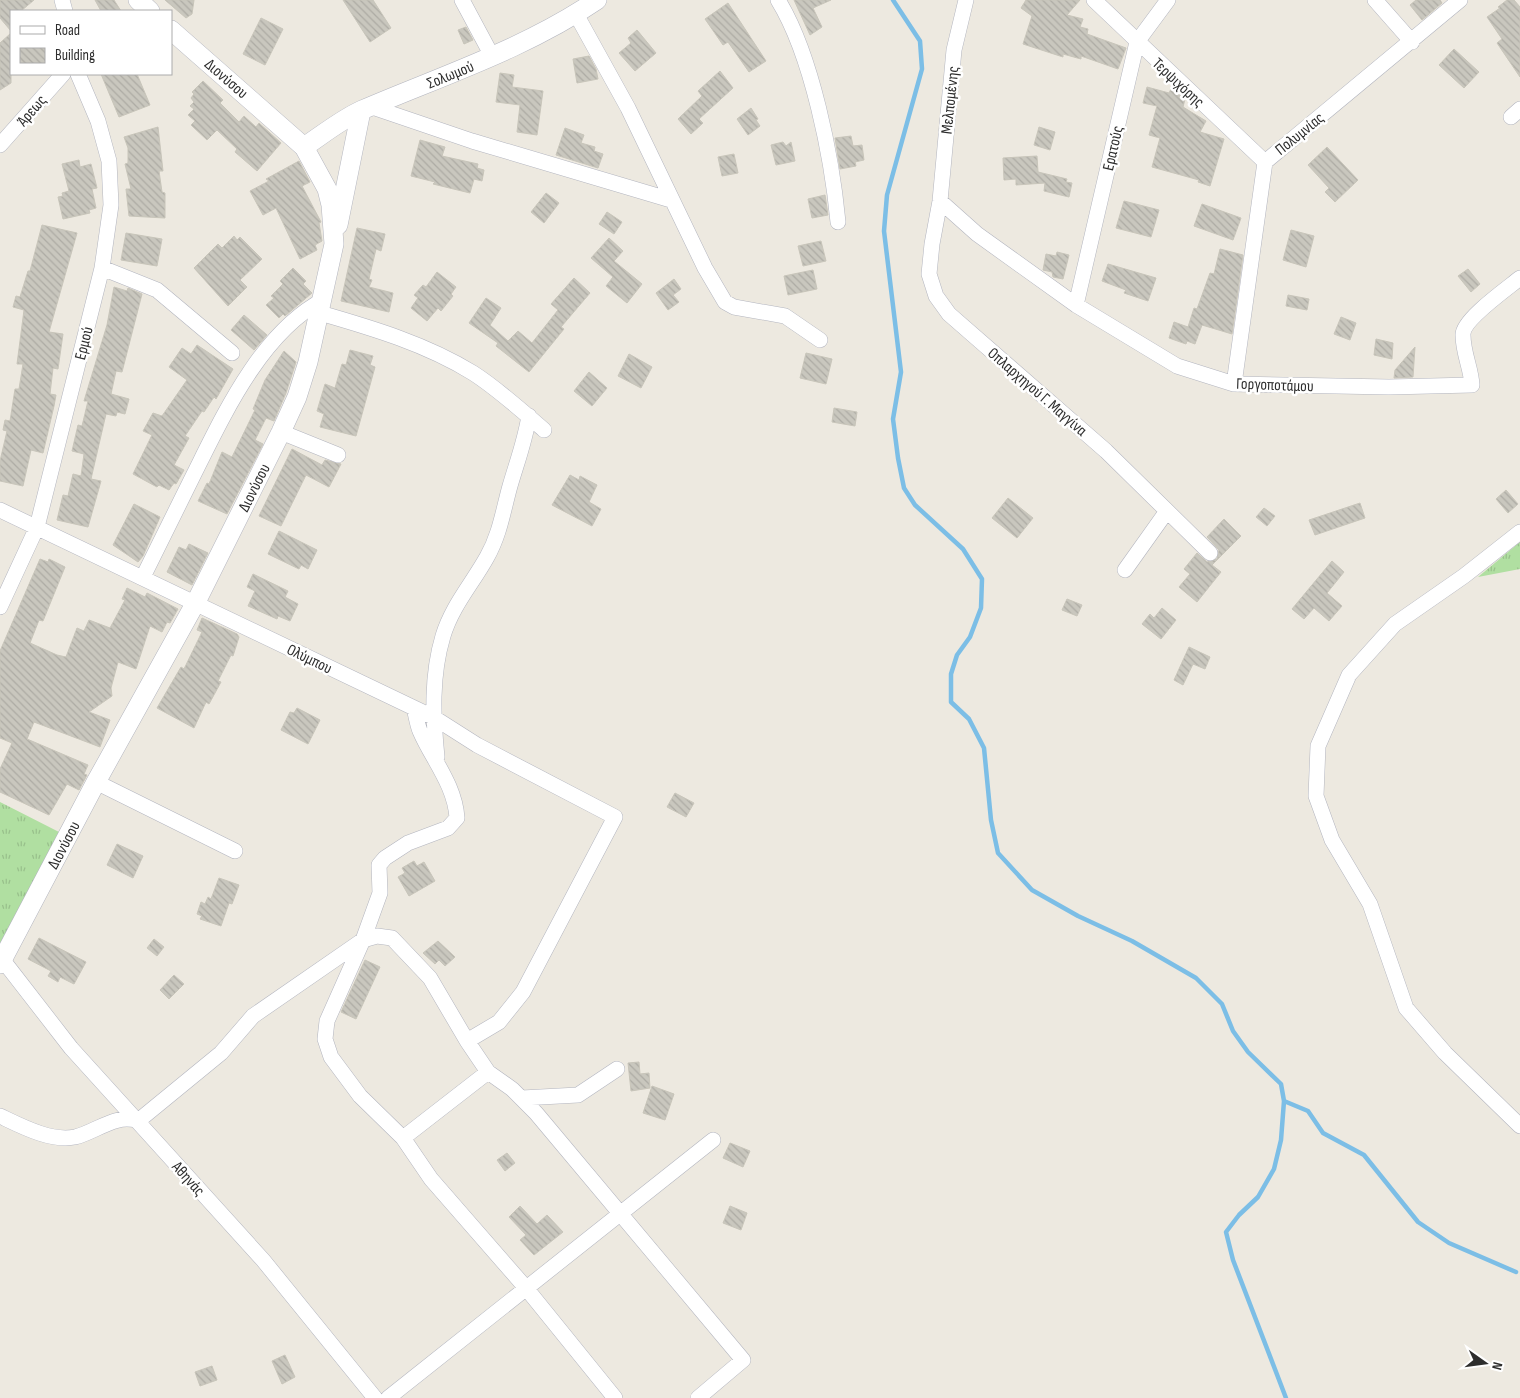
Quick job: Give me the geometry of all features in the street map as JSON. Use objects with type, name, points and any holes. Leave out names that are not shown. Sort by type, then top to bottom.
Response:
[{"type":"street","points":[[138,0],[149,10]]},
{"type":"street","points":[[462,0],[492,56]]},
{"type":"street","name":"Σολωμού","points":[[304,147],[366,109],[492,56],[576,14],[596,0]]},
{"type":"street","points":[[778,0],[794,29],[816,102],[835,190],[838,222]]},
{"type":"street","name":"Μελπομένης","points":[[940,201],[954,50],[966,0]]},
{"type":"street","name":"Τερψιχόρης","points":[[1094,0],[1136,42],[1265,162]]},
{"type":"street","name":"Ερατούς","points":[[1076,305],[1136,42],[1168,0]]},
{"type":"street","points":[[1375,0],[1412,42]]},
{"type":"street","name":"Πολυμνίας","points":[[1234,384],[1265,162],[1412,42],[1460,0]]},
{"type":"street","points":[[576,14],[628,108],[671,200],[725,302],[734,307],[785,316],[820,340]]},
{"type":"street","name":"Διονύσου","points":[[1,961],[96,782],[196,602],[282,432],[302,382],[322,306],[334,244],[331,205],[327,189],[304,147],[172,31]]},
{"type":"street","name":"Άρεως","points":[[0,145],[61,75]]},
{"type":"street","name":"Ερμού","points":[[0,607],[38,527],[102,268],[111,205],[109,161],[98,122],[78,75]]},
{"type":"street","points":[[334,244],[366,109],[671,200]]},
{"type":"street","name":"Γοργοποτάμου","points":[[940,201],[977,234],[1076,305],[1177,366],[1234,384],[1389,387],[1472,385],[1471,369],[1464,349],[1462,332],[1473,317],[1520,278]]},
{"type":"street","name":"Οπλαρχηγού Γ. Μαγγίνα","points":[[940,201],[932,244],[929,274],[936,296],[949,314],[1106,451],[1210,553]]},
{"type":"street","points":[[102,268],[157,290],[232,354]]},
{"type":"street","points":[[143,577],[222,417],[251,369],[293,320],[308,308],[322,306],[452,361],[493,387],[544,430]]},
{"type":"street","points":[[437,761],[433,717],[435,680],[442,637],[462,594],[487,558],[497,538],[510,487],[524,445],[529,416]]},
{"type":"street","points":[[282,432],[338,455]]},
{"type":"street","name":"Ολύμπου","points":[[0,510],[196,602],[433,717],[477,745],[615,817],[523,992],[499,1022],[468,1041]]},
{"type":"street","points":[[1125,570],[1167,511]]},
{"type":"street","points":[[1520,532],[1464,576],[1395,624],[1349,675],[1318,746],[1316,796],[1332,840],[1370,904],[1406,1008],[1445,1053],[1520,1126]]},
{"type":"street","points":[[414,708],[419,730],[437,761],[454,801],[456,818],[448,828],[408,843],[384,858],[379,866],[380,893],[364,940],[327,1022],[325,1039],[331,1057],[360,1096],[403,1138],[431,1179],[526,1288],[615,1398]]},
{"type":"street","points":[[96,782],[235,851]]},
{"type":"street","points":[[0,1116],[27,1128],[66,1138],[75,1137],[117,1120],[131,1119],[138,1122],[221,1053],[253,1016],[364,940],[377,936],[392,938],[430,978],[488,1072],[522,1098],[743,1360],[698,1398]]},
{"type":"street","name":"Αθηνάς","points":[[1,961],[72,1048],[263,1260],[375,1398]]},
{"type":"street","points":[[522,1098],[578,1095],[616,1069]]},
{"type":"street","points":[[403,1138],[488,1072]]},
{"type":"street","points":[[388,1398],[621,1215],[713,1140]]},
{"type":"green space","points":[[1520,542],[1520,569],[1478,577]]},
{"type":"green space","points":[[0,802],[61,833],[0,950]]},
{"type":"building","points":[[0,0],[34,0],[22,10],[10,10],[10,30],[0,18]]},
{"type":"building","points":[[95,0],[114,0],[120,10],[100,10]]},
{"type":"building","points":[[165,0],[194,0],[192,14],[186,18]]},
{"type":"building","points":[[343,0],[373,0],[391,28],[370,42]]},
{"type":"building","points":[[794,0],[831,0],[813,8],[822,27],[810,35]]},
{"type":"building","points":[[1026,0],[1080,0],[1067,15],[1083,19],[1080,27],[1088,29],[1087,34],[1126,48],[1118,69],[1081,56],[1081,59],[1063,54],[1063,57],[1023,44],[1032,16],[1021,8]]},
{"type":"building","points":[[1416,0],[1440,0],[1442,3],[1422,20],[1410,5]]},
{"type":"building","points":[[1507,0],[1514,0],[1520,7],[1520,77],[1497,43],[1502,39],[1487,17],[1500,8],[1498,7]]},
{"type":"building","points":[[728,3],[766,61],[749,72],[728,42],[723,45],[705,19]]},
{"type":"building","points":[[261,18],[283,29],[265,65],[243,54]]},
{"type":"building","points":[[466,27],[473,40],[464,44],[458,30]]},
{"type":"building","points":[[637,30],[656,53],[635,71],[619,53],[631,43],[628,38]]},
{"type":"building","points":[[10,34],[11,83],[0,90],[0,43]]},
{"type":"building","points":[[1454,49],[1479,72],[1464,88],[1439,65]]},
{"type":"building","points":[[589,56],[596,69],[598,79],[577,83],[573,59]]},
{"type":"building","points":[[720,71],[733,88],[699,119],[703,123],[691,134],[678,119],[702,96],[698,91]]},
{"type":"building","points":[[500,73],[514,75],[512,87],[543,91],[537,135],[517,132],[520,105],[496,102]]},
{"type":"building","points":[[101,75],[137,75],[150,105],[119,117]]},
{"type":"building","points":[[203,81],[223,100],[220,103],[239,122],[244,116],[256,127],[259,123],[281,143],[257,171],[235,152],[237,149],[217,130],[207,140],[191,125],[195,121],[188,115],[194,109],[190,106],[194,102],[191,98],[194,94],[192,92]]},
{"type":"building","points":[[1147,87],[1169,93],[1171,89],[1176,90],[1185,99],[1183,107],[1206,121],[1200,132],[1224,139],[1210,186],[1198,182],[1199,180],[1152,167],[1160,138],[1149,135],[1157,106],[1143,103]]},
{"type":"building","points":[[751,108],[760,126],[748,135],[737,119]]},
{"type":"building","points":[[158,127],[163,171],[159,171],[162,192],[165,193],[165,218],[129,216],[126,189],[131,189],[125,164],[128,163],[128,148],[124,137]]},
{"type":"building","points":[[1039,127],[1055,132],[1050,150],[1034,145]]},
{"type":"building","points":[[565,128],[584,135],[581,143],[595,147],[594,151],[603,154],[598,168],[556,155]]},
{"type":"building","points":[[851,136],[853,146],[862,145],[864,160],[855,162],[856,166],[840,169],[835,138]]},
{"type":"building","points":[[420,140],[445,147],[442,156],[478,164],[477,168],[484,170],[482,181],[474,179],[470,193],[433,184],[435,182],[411,176]]},
{"type":"building","points":[[783,142],[786,146],[791,142],[795,161],[776,165],[771,145]]},
{"type":"building","points":[[1327,147],[1358,180],[1335,202],[1325,192],[1329,188],[1308,165]]},
{"type":"building","points":[[734,154],[738,173],[722,176],[718,157]]},
{"type":"building","points":[[1037,156],[1038,172],[1067,179],[1066,182],[1072,183],[1069,197],[1044,191],[1045,183],[1016,185],[1016,179],[1004,180],[1003,158]]},
{"type":"building","points":[[79,160],[80,167],[91,164],[97,188],[92,189],[96,208],[89,210],[90,213],[63,219],[58,197],[63,196],[62,193],[69,191],[62,164]]},
{"type":"building","points":[[299,161],[310,182],[302,186],[321,222],[319,223],[322,241],[315,245],[317,250],[300,259],[276,208],[263,215],[250,191],[269,181],[266,179]]},
{"type":"building","points":[[546,193],[559,203],[544,223],[531,212]]},
{"type":"building","points":[[825,195],[828,215],[812,218],[808,199]]},
{"type":"building","points":[[1124,201],[1159,210],[1151,237],[1116,228]]},
{"type":"building","points":[[1202,204],[1241,218],[1233,240],[1194,226]]},
{"type":"building","points":[[607,212],[622,222],[614,234],[599,224]]},
{"type":"building","points":[[42,225],[77,233],[49,332],[63,334],[58,369],[53,368],[50,394],[56,395],[54,406],[43,453],[31,450],[23,486],[0,481],[0,461],[7,431],[3,430],[5,420],[10,421],[15,389],[19,389],[23,364],[17,364],[24,310],[13,307],[16,296],[20,297],[28,271],[30,271]]},
{"type":"building","points":[[357,228],[385,234],[381,251],[376,249],[369,279],[372,280],[369,287],[393,293],[389,312],[341,301]]},
{"type":"building","points":[[1291,230],[1314,236],[1306,267],[1283,260]]},
{"type":"building","points":[[126,233],[162,239],[157,266],[121,260]]},
{"type":"building","points":[[234,236],[237,240],[240,237],[262,259],[240,280],[247,287],[228,306],[194,268],[218,244],[222,248]]},
{"type":"building","points":[[609,238],[623,251],[614,261],[642,284],[627,303],[606,286],[613,277],[591,258]]},
{"type":"building","points":[[821,241],[826,261],[803,266],[798,246]]},
{"type":"building","points":[[1220,249],[1243,255],[1232,334],[1202,325],[1195,344],[1187,341],[1186,344],[1169,338],[1174,322],[1188,327],[1194,308],[1197,309],[1210,273],[1214,274]]},
{"type":"building","points":[[1057,252],[1069,255],[1063,279],[1053,277],[1052,272],[1043,270],[1046,254],[1056,256]]},
{"type":"building","points":[[1108,264],[1156,278],[1148,301],[1124,293],[1126,290],[1102,281]]},
{"type":"building","points":[[293,268],[306,281],[303,284],[312,293],[285,316],[283,314],[279,318],[266,305],[274,298],[271,296],[283,284],[280,281]]},
{"type":"building","points":[[1468,269],[1480,284],[1471,292],[1458,276]]},
{"type":"building","points":[[813,270],[817,289],[788,295],[784,276]]},
{"type":"building","points":[[437,272],[456,287],[451,294],[453,296],[441,311],[438,308],[427,321],[411,308],[418,298],[414,295],[423,285],[426,287]]},
{"type":"building","points":[[574,278],[590,293],[561,327],[564,329],[529,372],[496,346],[498,343],[469,323],[486,298],[501,308],[490,325],[508,341],[518,331],[532,343],[558,310],[551,304]]},
{"type":"building","points":[[674,279],[681,289],[673,295],[679,302],[668,310],[656,293]]},
{"type":"building","points":[[114,287],[127,291],[128,288],[142,294],[122,372],[116,371],[111,394],[129,399],[125,414],[117,412],[116,416],[106,414],[91,479],[101,481],[88,527],[57,520],[63,495],[68,496],[73,474],[81,476],[84,454],[72,451],[78,425],[82,426],[88,401],[84,401],[107,325]]},
{"type":"building","points":[[1288,295],[1309,299],[1307,310],[1286,306]]},
{"type":"building","points":[[244,315],[267,335],[254,350],[231,330]]},
{"type":"building","points":[[1341,317],[1356,323],[1350,340],[1334,334]]},
{"type":"building","points":[[1376,339],[1393,343],[1392,359],[1374,355]]},
{"type":"building","points":[[197,345],[233,369],[216,399],[214,397],[204,412],[202,411],[185,436],[189,438],[174,465],[184,470],[176,484],[174,483],[169,490],[159,485],[157,487],[133,474],[152,435],[143,431],[153,413],[162,416],[187,380],[169,367],[182,348],[191,354]]},
{"type":"building","points":[[1415,347],[1413,377],[1394,378],[1395,370]]},
{"type":"building","points":[[350,350],[373,356],[370,365],[375,367],[356,436],[320,427],[324,414],[317,411],[325,384],[335,388],[342,364],[346,365]]},
{"type":"building","points":[[284,351],[296,362],[286,393],[274,421],[266,418],[255,440],[263,444],[227,514],[198,501],[207,483],[209,484],[222,452],[232,457],[255,410],[253,409],[265,380]]},
{"type":"building","points":[[806,353],[832,359],[826,384],[800,378]]},
{"type":"building","points":[[629,354],[652,367],[641,388],[618,376]]},
{"type":"building","points":[[589,372],[607,388],[592,406],[574,391]]},
{"type":"building","points":[[834,408],[857,412],[855,426],[832,422]]},
{"type":"building","points":[[292,449],[322,465],[325,460],[341,464],[329,487],[306,475],[281,526],[259,516]]},
{"type":"building","points":[[570,475],[579,480],[580,476],[597,485],[589,502],[601,509],[592,526],[552,505]]},
{"type":"building","points":[[1506,490],[1518,504],[1508,513],[1496,499]]},
{"type":"building","points":[[1008,498],[1033,518],[1017,538],[992,518]]},
{"type":"building","points":[[1360,503],[1365,518],[1315,535],[1309,520]]},
{"type":"building","points":[[134,504],[160,517],[143,556],[138,562],[113,545]]},
{"type":"building","points":[[1264,508],[1275,516],[1267,526],[1256,517]]},
{"type":"building","points":[[1224,519],[1241,536],[1212,565],[1221,572],[1197,602],[1179,587],[1190,574],[1184,569],[1197,553],[1207,562],[1217,559],[1219,550],[1207,537]]},
{"type":"building","points":[[279,531],[317,550],[308,569],[301,565],[299,569],[268,554]]},
{"type":"building","points":[[189,544],[208,553],[192,585],[167,572],[179,547],[186,550]]},
{"type":"building","points":[[40,559],[48,562],[49,559],[65,567],[43,621],[39,620],[30,643],[57,655],[66,657],[77,628],[84,631],[89,620],[110,628],[125,600],[122,599],[127,588],[145,597],[147,593],[178,609],[170,623],[167,622],[162,632],[150,626],[136,669],[118,662],[111,688],[112,696],[89,712],[110,720],[100,747],[34,722],[27,739],[88,765],[84,774],[87,775],[79,790],[67,784],[49,815],[0,792],[0,769],[12,743],[0,738],[0,651]]},
{"type":"building","points":[[1332,561],[1344,572],[1327,593],[1342,606],[1329,621],[1314,608],[1304,619],[1292,609]]},
{"type":"building","points":[[253,574],[288,591],[285,597],[298,604],[290,621],[278,616],[277,619],[248,606],[255,591],[247,587]]},
{"type":"building","points":[[1067,599],[1082,605],[1077,616],[1062,610]]},
{"type":"building","points":[[1162,608],[1176,620],[1161,639],[1142,624],[1150,614],[1154,618]]},
{"type":"building","points":[[202,618],[237,634],[239,637],[233,656],[231,655],[218,681],[221,682],[209,704],[206,702],[194,728],[157,708],[181,667],[184,669],[202,632],[197,630]]},
{"type":"building","points":[[1189,647],[1210,657],[1205,669],[1193,664],[1183,685],[1174,680]]},
{"type":"building","points":[[297,708],[320,720],[308,744],[281,730],[290,712],[294,713]]},
{"type":"building","points":[[675,793],[694,803],[686,817],[667,807]]},
{"type":"building","points":[[117,844],[143,856],[133,878],[107,865]]},
{"type":"building","points":[[414,861],[417,866],[424,862],[435,881],[409,896],[398,877],[405,873],[402,868]]},
{"type":"building","points":[[219,878],[239,885],[232,904],[229,903],[221,926],[200,919],[202,916],[197,914],[201,902],[205,904],[208,897],[211,899]]},
{"type":"building","points":[[39,938],[86,962],[74,984],[60,977],[58,982],[48,976],[51,971],[28,959]]},
{"type":"building","points":[[154,939],[164,947],[157,956],[147,948]]},
{"type":"building","points":[[438,941],[455,957],[445,966],[439,960],[435,964],[423,953]]},
{"type":"building","points":[[365,960],[380,967],[356,1019],[341,1012]]},
{"type":"building","points":[[174,975],[184,984],[169,999],[160,990]]},
{"type":"building","points":[[639,1062],[640,1074],[649,1073],[650,1088],[631,1091],[628,1063]]},
{"type":"building","points":[[652,1086],[674,1094],[665,1120],[643,1113]]},
{"type":"building","points":[[730,1143],[750,1151],[743,1167],[723,1158]]},
{"type":"building","points":[[507,1153],[515,1163],[505,1171],[497,1160]]},
{"type":"building","points":[[520,1206],[537,1224],[547,1215],[563,1232],[534,1255],[520,1240],[526,1235],[509,1217]]},
{"type":"building","points":[[730,1206],[747,1213],[741,1230],[723,1223]]},
{"type":"building","points":[[285,1355],[295,1377],[282,1384],[272,1361]]},
{"type":"building","points":[[212,1366],[217,1380],[200,1386],[195,1372]]},
{"type":"waterway","points":[[893,0],[920,41],[922,69],[887,195],[884,231],[901,372],[893,419],[898,458],[904,488],[915,505],[963,549],[982,579],[981,608],[970,637],[957,655],[951,674],[951,702],[969,719],[984,748],[991,820],[998,853],[1032,890],[1078,916],[1132,941],[1196,978],[1222,1004],[1233,1031],[1248,1052],[1281,1084],[1284,1101],[1281,1140],[1274,1169],[1258,1197],[1239,1215],[1226,1232],[1233,1260],[1286,1398]]},
{"type":"waterway","points":[[1284,1101],[1308,1111],[1323,1133],[1364,1155],[1418,1222],[1449,1243],[1516,1272]]}]
